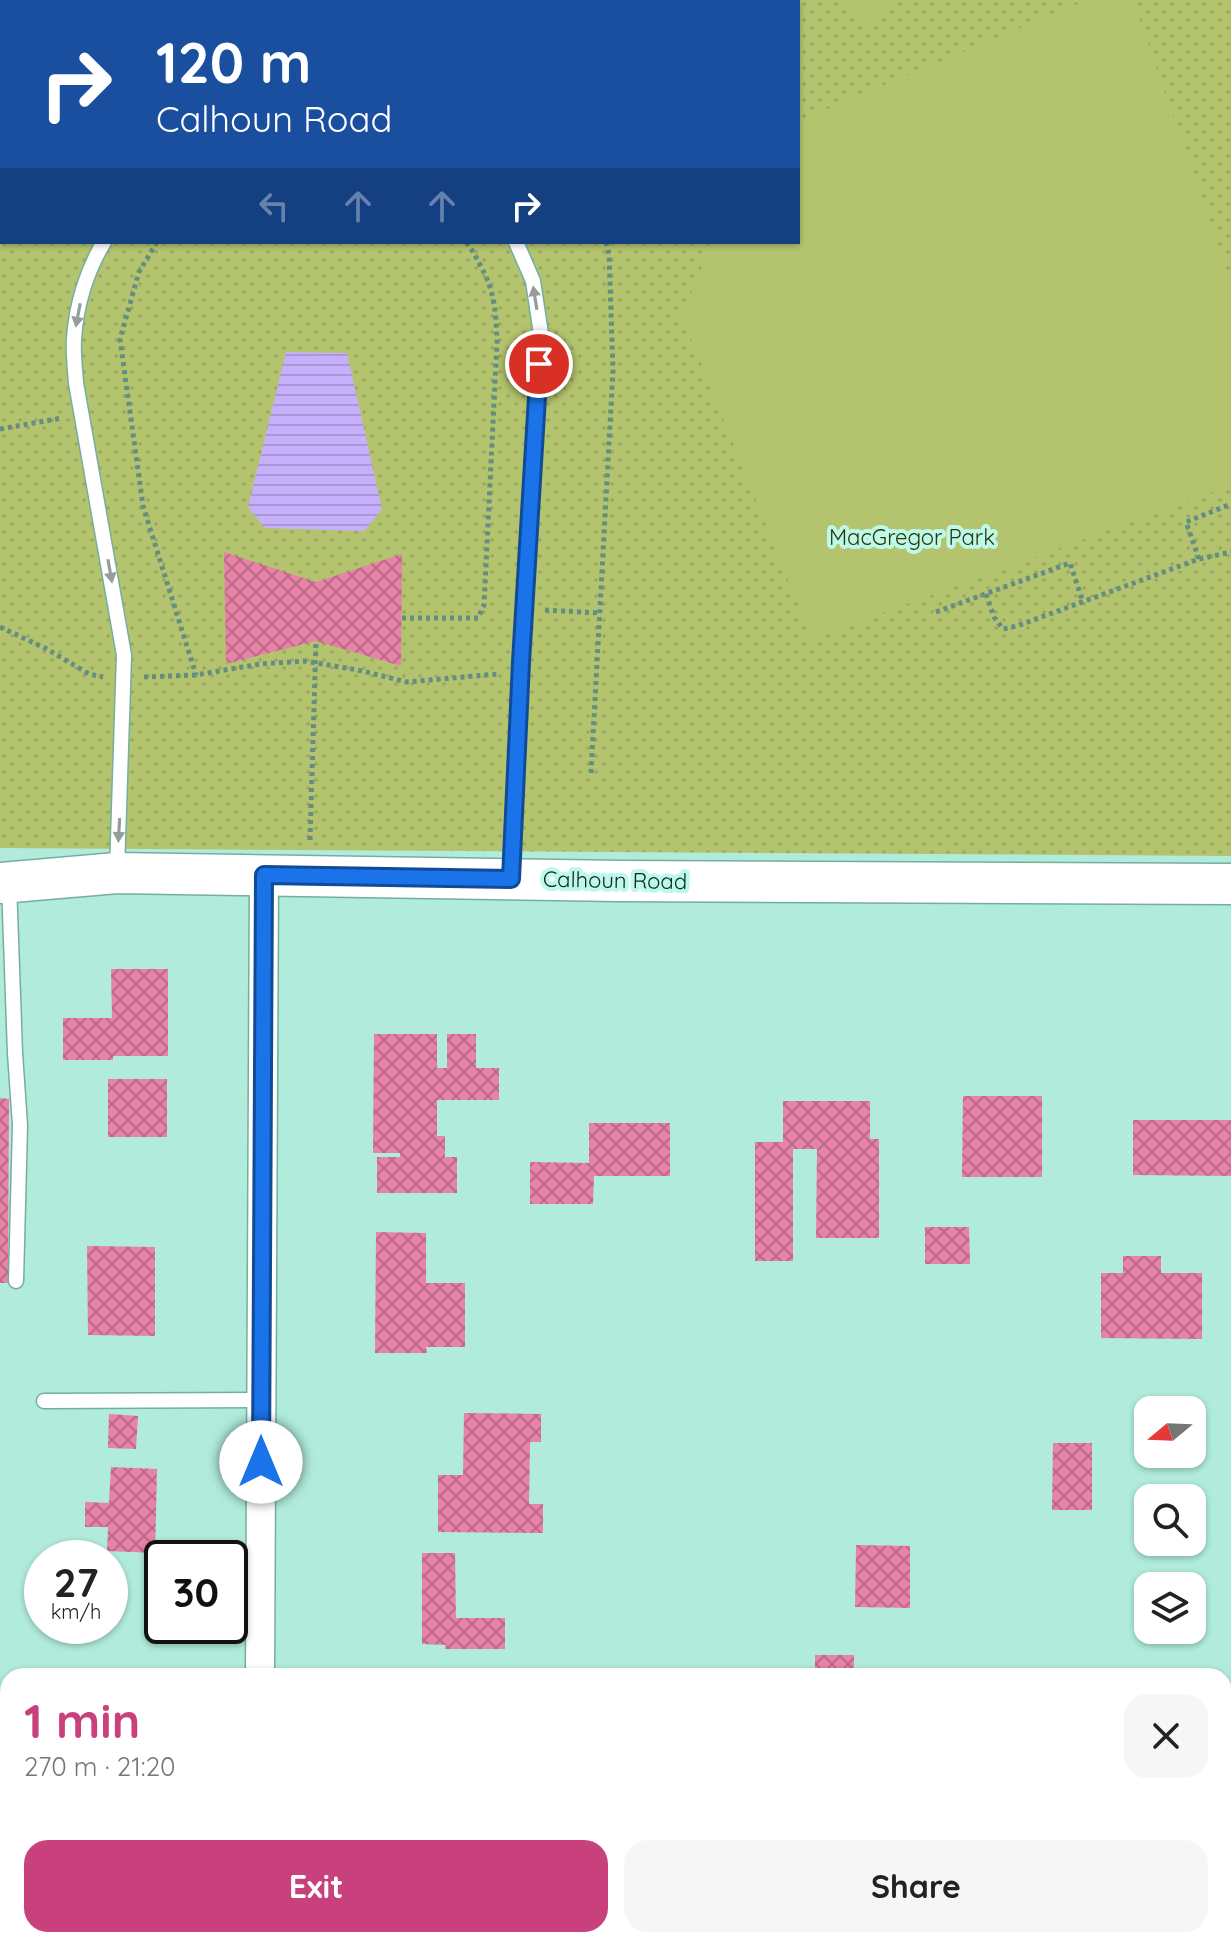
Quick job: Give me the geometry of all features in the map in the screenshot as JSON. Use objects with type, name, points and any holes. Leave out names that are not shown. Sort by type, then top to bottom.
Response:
[{"type":"street","name":"Calhoun Road","points":[[5,883],[117,873],[635,881],[1231,884]]},
{"type":"street","points":[[260,1668],[264,875]]},
{"type":"lane","points":[[103,244],[93,260],[77,310],[73,341],[76,383],[124,655],[117,873]]},
{"type":"lane","points":[[511,879],[541,334],[533,281],[517,244]]},
{"type":"lane","points":[[5,883],[20,1125],[16,1281]]},
{"type":"lane","points":[[44,1401],[262,1400]]},
{"type":"path","points":[[156,244],[139,272],[120,339],[143,506],[196,675]]},
{"type":"path","points":[[402,618],[478,618],[484,605],[496,309],[491,285],[468,244]]},
{"type":"path","points":[[591,773],[613,370],[606,244]]},
{"type":"path","points":[[0,429],[82,414]]},
{"type":"path","points":[[1199,559],[1186,522],[1231,504]]},
{"type":"path","points":[[986,594],[994,617],[1003,629],[1199,559],[1231,552]]},
{"type":"path","points":[[936,612],[1070,563],[1083,602]]},
{"type":"path","points":[[539,610],[600,613]]},
{"type":"path","points":[[0,627],[47,649],[89,674],[123,681],[305,661],[407,682],[502,673],[521,675]]},
{"type":"path","points":[[309,876],[316,641]]},
{"type":"green space","name":"MacGregor Park","points":[[800,0],[1231,0],[1231,856],[0,848],[0,244],[800,244]]},
{"type":"green space","points":[[841,0],[897,0],[866,28]]},
{"type":"green space","points":[[1087,0],[1133,0],[1231,284],[1231,482],[1213,492],[812,639],[682,316],[711,244],[800,244],[800,120]]},
{"type":"shaded area","points":[[286,352],[347,353],[382,509],[364,531],[265,528],[248,507]]},
{"type":"building","points":[[224,552],[316,582],[402,554],[401,666],[316,641],[226,664]]},
{"type":"building","points":[[111,969],[168,969],[168,1056],[63,1060],[63,1018],[112,1018]]},
{"type":"building","points":[[374,1034],[437,1034],[437,1068],[447,1068],[447,1034],[476,1034],[476,1068],[499,1068],[499,1100],[437,1100],[437,1136],[445,1136],[445,1157],[457,1157],[457,1193],[377,1193],[377,1157],[400,1157],[400,1153],[373,1153]]},
{"type":"building","points":[[108,1079],[167,1079],[167,1137],[108,1137]]},
{"type":"building","points":[[963,1096],[1042,1096],[1042,1177],[962,1177]]},
{"type":"building","points":[[0,1098],[9,1099],[8,1283],[0,1283]]},
{"type":"building","points":[[783,1101],[870,1101],[870,1139],[879,1139],[879,1238],[816,1238],[817,1149],[793,1149],[793,1261],[755,1261],[755,1142],[783,1142]]},
{"type":"building","points":[[1133,1120],[1231,1120],[1231,1176],[1133,1175]]},
{"type":"building","points":[[589,1123],[670,1123],[670,1176],[594,1176],[593,1204],[530,1204],[530,1162],[589,1163]]},
{"type":"building","points":[[925,1227],[969,1227],[970,1264],[925,1264]]},
{"type":"building","points":[[376,1232],[426,1233],[426,1283],[465,1283],[465,1347],[426,1347],[427,1353],[375,1353]]},
{"type":"building","points":[[87,1246],[155,1247],[155,1336],[88,1335]]},
{"type":"building","points":[[1123,1256],[1161,1256],[1161,1273],[1202,1273],[1202,1339],[1101,1338],[1101,1273],[1123,1273]]},
{"type":"building","points":[[464,1413],[541,1414],[541,1442],[530,1442],[529,1504],[543,1504],[543,1533],[438,1532],[438,1475],[463,1475]]},
{"type":"building","points":[[109,1414],[138,1416],[136,1449],[108,1448]]},
{"type":"building","points":[[1053,1443],[1092,1443],[1092,1510],[1052,1510]]},
{"type":"building","points":[[111,1467],[157,1469],[155,1540],[144,1540],[144,1553],[128,1552],[128,1540],[107,1540],[108,1527],[85,1527],[85,1502],[109,1503]]},
{"type":"building","points":[[856,1545],[910,1546],[910,1608],[855,1607]]},
{"type":"building","points":[[422,1553],[455,1553],[456,1618],[505,1618],[505,1649],[445,1649],[446,1645],[422,1644]]},
{"type":"building","points":[[815,1655],[854,1655],[854,1668],[815,1668]]},
{"type":"route","points":[[261,1462],[264,875],[511,879],[539,364]]}]
